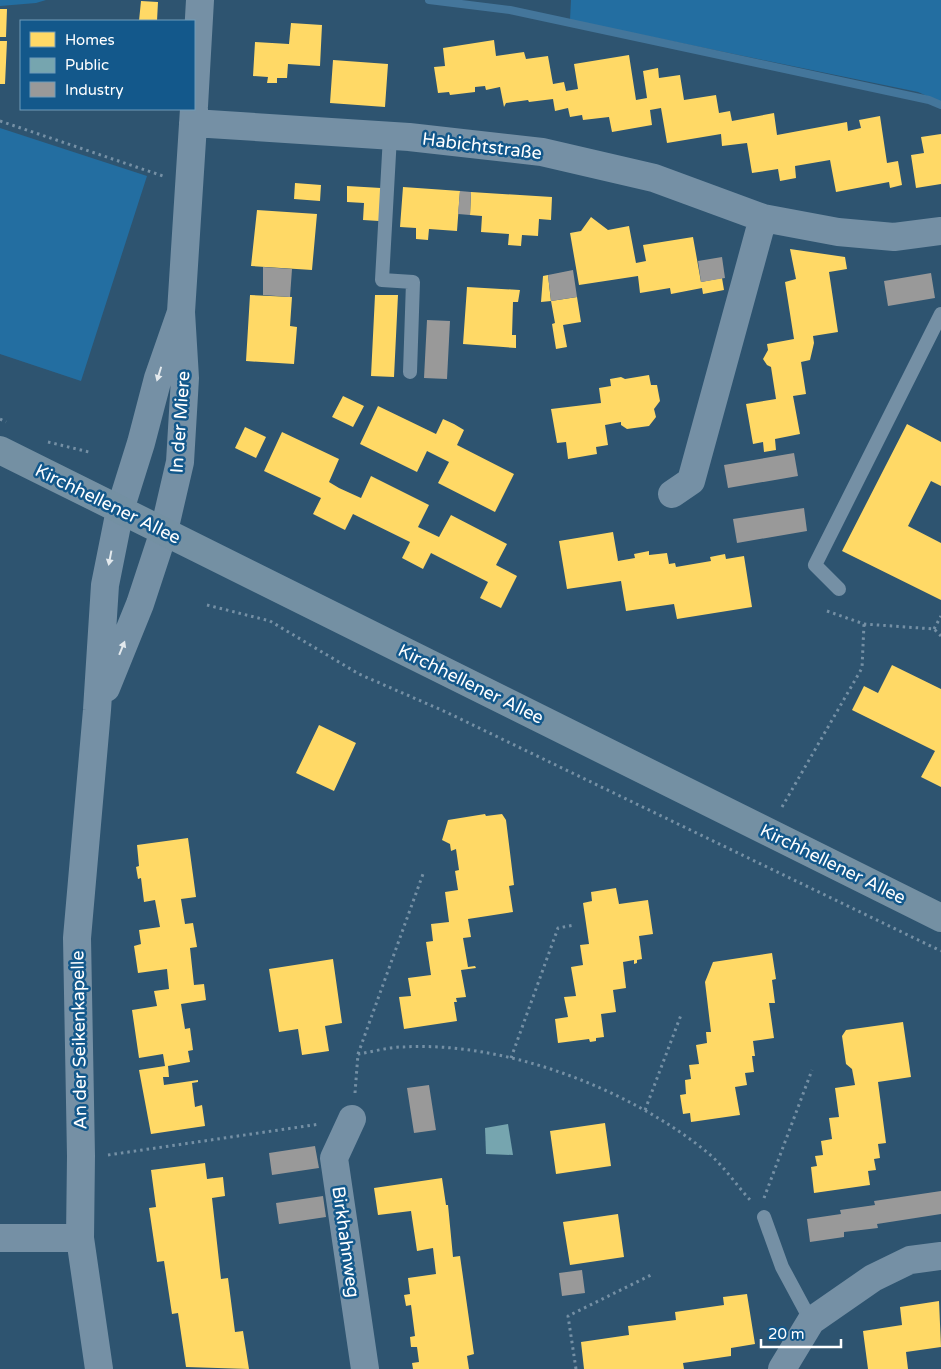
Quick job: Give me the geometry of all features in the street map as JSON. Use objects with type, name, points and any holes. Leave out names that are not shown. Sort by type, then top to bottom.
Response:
[{"type":"main road","name":"Kirchhellener Allee","points":[[0,450],[941,918]]},
{"type":"street","name":"In der Miere","points":[[195,80],[200,0]]},
{"type":"street","name":"In der Miere","points":[[164,531],[180,462],[185,378],[181,312],[193,112]]},
{"type":"street","name":"Habichtstraße","points":[[193,112],[542,152],[654,178],[763,218],[838,232],[894,237],[941,231]]},
{"type":"street","points":[[672,494],[691,481],[763,218]]},
{"type":"street","name":"In der Miere","points":[[120,510],[141,443],[158,378],[181,312]]},
{"type":"street","name":"An der Seikenkapelle","points":[[99,1369],[80,1238],[81,1156],[77,938],[97,710],[105,585],[120,510]]},
{"type":"street","name":"An der Seikenkapelle","points":[[97,710],[140,604],[164,531]]},
{"type":"street","name":"Birkhahnweg","points":[[352,1119],[334,1158],[365,1369]]},
{"type":"street","points":[[0,1238],[80,1238]]},
{"type":"street","points":[[782,1369],[811,1321],[873,1278],[910,1260],[941,1256]]},
{"type":"lane","points":[[390,136],[382,280],[413,282],[410,372]]},
{"type":"lane","points":[[839,589],[815,564],[941,314]]},
{"type":"lane","points":[[762,1214],[782,1267],[811,1321]]},
{"type":"path","points":[[0,121],[189,184]]},
{"type":"path","points":[[0,419],[8,423]]},
{"type":"path","points":[[42,440],[89,452]]},
{"type":"path","points":[[207,605],[270,621],[359,674],[446,712],[941,951]]},
{"type":"path","points":[[827,611],[864,624],[934,629],[941,636]]},
{"type":"path","points":[[934,629],[941,616]]},
{"type":"path","points":[[782,807],[862,668],[864,624]]},
{"type":"path","points":[[81,1156],[123,1154],[352,1119],[358,1054],[423,874]]},
{"type":"path","points":[[511,1058],[558,928],[574,926]]},
{"type":"path","points":[[644,1110],[681,1015]]},
{"type":"path","points":[[358,1054],[401,1047],[441,1047],[477,1050],[548,1067],[644,1110],[709,1154],[762,1214],[812,1070]]},
{"type":"path","points":[[576,1369],[568,1316],[651,1275]]},
{"type":"shaded area","points":[[0,0],[46,0],[36,3],[0,6]]},
{"type":"shaded area","points":[[571,0],[941,0],[941,102],[918,92],[570,20]]},
{"type":"shaded area","points":[[0,128],[147,176],[81,381],[0,354]]},
{"type":"building: Homes","points":[[141,1],[158,2],[157,20],[139,20]]},
{"type":"building: Homes","points":[[0,9],[7,9],[6,37],[0,37]]},
{"type":"building: Homes","points":[[291,23],[322,25],[320,66],[288,64],[287,78],[277,78],[277,83],[267,83],[268,77],[253,76],[255,42],[289,44]]},
{"type":"building: Homes","points":[[494,40],[496,56],[524,52],[526,59],[548,56],[553,84],[564,82],[566,91],[578,89],[574,64],[629,55],[636,100],[647,98],[643,71],[658,68],[659,78],[680,75],[684,100],[716,95],[719,113],[730,111],[732,121],[774,113],[777,135],[847,122],[848,131],[861,128],[859,120],[880,116],[887,163],[898,161],[902,185],[890,188],[889,182],[836,192],[830,160],[795,166],[796,178],[780,181],[778,169],[752,173],[747,143],[722,146],[721,134],[667,143],[661,108],[650,110],[652,125],[612,132],[609,117],[583,120],[582,115],[570,117],[568,108],[555,111],[553,99],[506,103],[504,107],[500,87],[486,90],[485,86],[475,87],[475,92],[450,95],[449,92],[438,93],[434,67],[445,66],[443,48]]},
{"type":"building: Homes","points":[[0,41],[7,41],[5,84],[0,84]]},
{"type":"building: Homes","points":[[333,60],[388,64],[385,107],[330,103]]},
{"type":"building: Homes","points":[[941,134],[941,184],[916,188],[911,155],[924,153],[921,137]]},
{"type":"building: Homes","points":[[295,183],[321,185],[320,201],[294,199]]},
{"type":"building: Homes","points":[[347,186],[381,188],[379,221],[363,220],[364,203],[347,202]]},
{"type":"building: Homes","points":[[403,187],[460,191],[457,231],[429,229],[428,240],[416,239],[416,228],[400,227]]},
{"type":"building: Homes","points":[[471,192],[552,197],[551,220],[539,219],[538,236],[522,235],[521,246],[508,245],[509,234],[481,232],[482,216],[470,215]]},
{"type":"building: Homes","points":[[257,210],[317,214],[312,270],[251,266]]},
{"type":"building: Homes","points":[[591,217],[608,230],[629,226],[636,263],[646,261],[643,245],[693,237],[701,282],[722,278],[724,290],[703,294],[702,288],[671,294],[670,288],[640,293],[638,276],[579,285],[570,233],[581,231]]},
{"type":"building: Homes","points":[[790,249],[845,257],[847,269],[829,272],[838,332],[813,336],[814,343],[810,360],[801,362],[806,394],[793,396],[800,434],[775,439],[776,450],[764,452],[763,442],[753,444],[746,404],[776,399],[771,367],[763,359],[768,350],[767,344],[794,339],[785,282],[796,279]]},
{"type":"building: Homes","points":[[548,275],[551,301],[541,302],[543,276]]},
{"type":"building: Homes","points":[[467,287],[520,290],[518,302],[513,302],[512,335],[516,335],[516,348],[463,344]]},
{"type":"building: Homes","points":[[250,295],[292,297],[290,326],[297,327],[294,364],[246,361]]},
{"type":"building: Homes","points":[[375,295],[398,295],[394,377],[371,376]]},
{"type":"building: Homes","points":[[577,297],[581,322],[563,325],[567,347],[556,349],[552,324],[555,323],[551,301]]},
{"type":"building: Homes","points":[[649,375],[651,385],[657,385],[660,401],[654,409],[656,417],[649,426],[627,429],[621,425],[621,422],[605,425],[608,445],[596,447],[597,454],[568,459],[566,442],[557,443],[551,409],[601,403],[599,388],[611,386],[610,379],[621,377],[625,379]]},
{"type":"building: Homes","points":[[343,396],[364,406],[353,427],[332,417]]},
{"type":"building: Homes","points":[[378,406],[436,434],[443,419],[454,424],[464,430],[457,445],[514,474],[495,512],[438,483],[449,462],[427,451],[417,472],[360,444]]},
{"type":"building: Homes","points":[[907,424],[941,442],[941,486],[931,481],[908,526],[941,543],[941,600],[842,551]]},
{"type":"building: Homes","points":[[245,427],[266,437],[256,458],[235,448]]},
{"type":"building: Homes","points":[[282,432],[339,459],[329,482],[339,488],[361,498],[371,476],[429,505],[418,527],[439,537],[451,515],[507,544],[496,565],[517,576],[501,608],[480,598],[488,582],[431,553],[423,569],[402,558],[410,542],[353,514],[345,530],[313,514],[321,498],[264,471]]},
{"type":"building: Homes","points":[[613,532],[618,561],[635,558],[634,554],[649,551],[649,555],[667,553],[669,564],[675,563],[676,567],[711,561],[710,557],[725,554],[726,559],[744,556],[752,607],[677,619],[674,604],[626,611],[621,581],[567,589],[559,541]]},
{"type":"building: Homes","points":[[892,665],[941,689],[941,787],[921,777],[935,751],[852,710],[864,686],[878,693]]},
{"type":"building: Homes","points":[[319,725],[356,743],[334,791],[296,773]]},
{"type":"building: Homes","points":[[485,814],[486,816],[502,814],[506,820],[514,885],[509,886],[513,912],[468,919],[471,937],[463,938],[468,967],[475,966],[476,968],[461,970],[466,997],[456,998],[457,1002],[454,1002],[457,1021],[404,1029],[399,997],[411,996],[408,978],[431,975],[426,942],[433,941],[431,924],[449,922],[445,892],[458,890],[455,871],[459,870],[456,849],[451,851],[450,844],[442,840],[448,820]]},
{"type":"building: Homes","points":[[188,838],[196,897],[181,899],[185,924],[193,923],[197,947],[190,948],[194,985],[204,984],[206,1000],[181,1004],[185,1029],[190,1028],[193,1050],[188,1051],[190,1062],[168,1066],[169,1077],[163,1077],[164,1085],[198,1080],[198,1082],[192,1083],[195,1107],[202,1105],[205,1126],[151,1134],[139,1070],[165,1066],[163,1054],[139,1058],[132,1010],[157,1006],[154,991],[169,989],[167,969],[138,973],[134,946],[141,944],[139,930],[160,927],[155,900],[144,902],[141,878],[138,879],[136,867],[139,866],[137,845]]},
{"type":"building: Homes","points":[[616,888],[619,904],[648,900],[653,934],[639,936],[642,959],[637,960],[637,963],[634,964],[634,960],[623,962],[626,988],[613,990],[616,1012],[601,1014],[604,1037],[596,1038],[596,1041],[590,1042],[589,1039],[558,1043],[555,1019],[568,1017],[564,997],[576,996],[571,967],[583,965],[580,945],[589,944],[583,903],[592,901],[591,892]]},
{"type":"building: Homes","points":[[772,953],[776,979],[772,980],[775,1003],[769,1003],[774,1038],[753,1041],[755,1056],[752,1056],[754,1072],[745,1073],[747,1085],[735,1087],[740,1115],[691,1122],[690,1113],[683,1114],[680,1095],[686,1094],[685,1080],[691,1079],[689,1065],[699,1064],[696,1045],[707,1043],[706,1032],[711,1032],[705,982],[713,962]]},
{"type":"building: Homes","points":[[333,959],[342,1023],[325,1026],[329,1051],[302,1055],[298,1029],[279,1032],[269,969]]},
{"type":"building: Homes","points":[[903,1022],[911,1077],[878,1082],[886,1143],[878,1144],[880,1158],[874,1159],[876,1170],[868,1171],[870,1185],[814,1193],[811,1167],[817,1166],[815,1156],[823,1155],[821,1141],[832,1139],[829,1118],[839,1117],[835,1088],[855,1085],[852,1069],[846,1064],[842,1036],[846,1030]]},
{"type":"building: Homes","points":[[605,1123],[611,1166],[556,1174],[550,1131]]},
{"type":"building: Homes","points":[[205,1163],[207,1179],[223,1177],[225,1196],[212,1198],[221,1279],[228,1278],[235,1332],[243,1331],[249,1369],[186,1367],[178,1313],[172,1314],[164,1261],[157,1262],[149,1208],[156,1207],[151,1170]]},
{"type":"building: Homes","points":[[442,1178],[446,1205],[448,1205],[453,1257],[460,1256],[474,1354],[467,1356],[469,1369],[413,1369],[412,1363],[419,1362],[417,1347],[411,1347],[410,1337],[415,1336],[411,1305],[406,1306],[404,1295],[410,1294],[408,1278],[436,1274],[433,1248],[417,1251],[411,1211],[378,1215],[374,1188]]},
{"type":"building: Homes","points":[[618,1214],[624,1257],[570,1265],[563,1222]]},
{"type":"building: Homes","points":[[747,1294],[755,1344],[731,1348],[731,1356],[683,1363],[684,1369],[584,1369],[581,1342],[629,1335],[628,1326],[676,1320],[675,1312],[724,1305],[723,1297]]},
{"type":"building: Homes","points":[[939,1301],[941,1347],[906,1352],[908,1369],[868,1369],[863,1331],[902,1325],[900,1307]]},
{"type":"building: Public","points":[[508,1124],[513,1155],[486,1154],[485,1128]]},
{"type":"building: Industry","points":[[460,191],[471,192],[470,215],[458,214]]},
{"type":"building: Industry","points":[[722,257],[725,278],[701,282],[698,261]]},
{"type":"building: Industry","points":[[263,267],[292,269],[290,297],[263,295]]},
{"type":"building: Industry","points":[[573,270],[577,297],[551,301],[548,275]]},
{"type":"building: Industry","points":[[931,273],[935,298],[888,306],[884,281]]},
{"type":"building: Industry","points":[[427,320],[450,321],[447,379],[424,378]]},
{"type":"building: Industry","points":[[794,453],[798,476],[728,488],[724,465]]},
{"type":"building: Industry","points":[[804,508],[807,531],[737,543],[733,519]]},
{"type":"building: Industry","points":[[429,1085],[436,1130],[414,1133],[407,1088]]},
{"type":"building: Industry","points":[[315,1146],[319,1168],[272,1175],[269,1153]]},
{"type":"building: Industry","points":[[941,1191],[941,1214],[877,1224],[878,1228],[844,1232],[844,1237],[810,1242],[807,1219],[841,1214],[840,1210],[875,1205],[874,1201]]},
{"type":"building: Industry","points":[[323,1196],[326,1217],[279,1224],[276,1203]]},
{"type":"building: Industry","points":[[582,1270],[585,1293],[562,1296],[559,1273]]},
{"type":"waterway","points":[[429,0],[510,10],[929,100],[941,105]]}]
